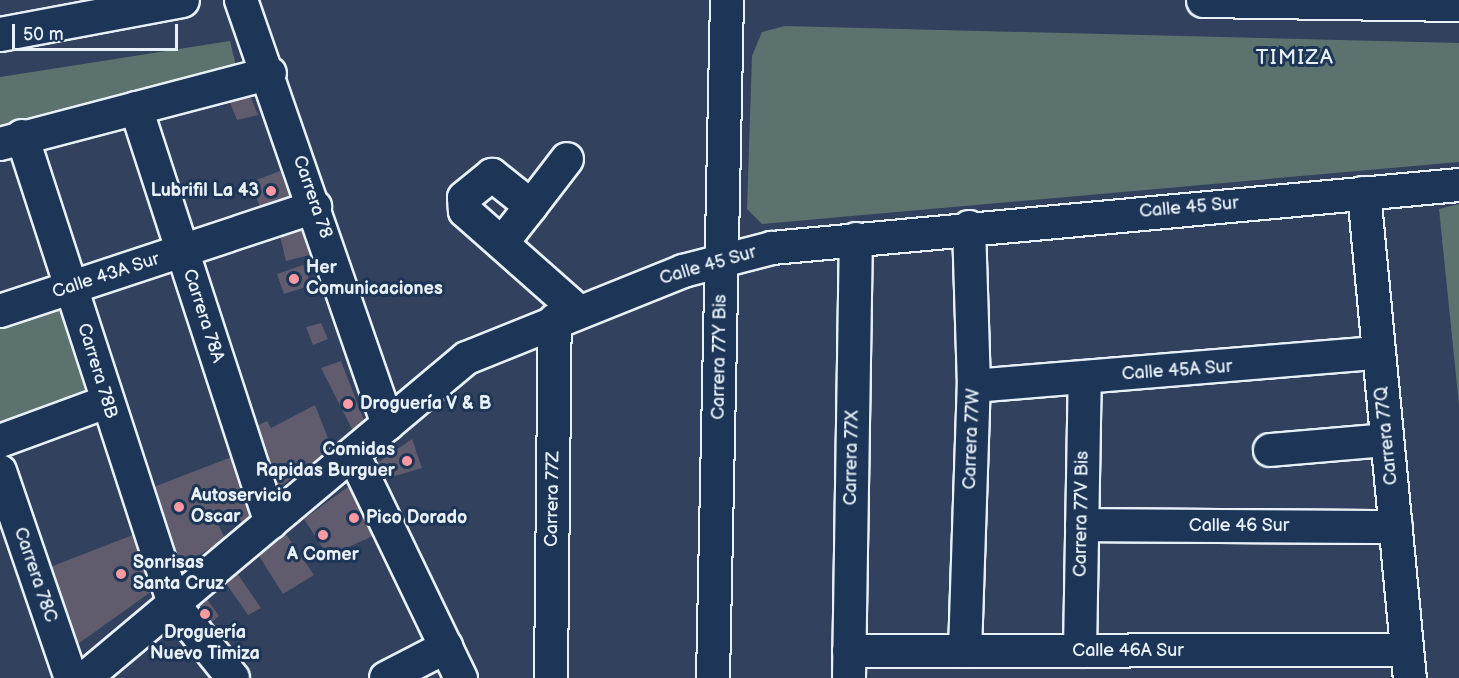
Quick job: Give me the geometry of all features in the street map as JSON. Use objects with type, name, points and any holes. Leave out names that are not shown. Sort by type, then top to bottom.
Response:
[{"type":"main road","points":[[0,34],[182,0]]},
{"type":"main road","points":[[1203,0],[1459,4]]},
{"type":"street","name":"Carrera 78","points":[[242,0],[270,73],[388,424]]},
{"type":"street","name":"Carrera 78","points":[[260,0],[270,73]]},
{"type":"street","name":"Carrera 77Y Bis","points":[[713,678],[727,0]]},
{"type":"street","points":[[11,140],[270,73]]},
{"type":"street","name":"Carrera 78A","points":[[136,108],[271,523]]},
{"type":"street","name":"Carrera 78B","points":[[11,140],[71,288],[106,402],[174,605]]},
{"type":"street","points":[[502,243],[567,159]]},
{"type":"street","points":[[531,206],[498,176],[486,178],[464,198],[465,211],[502,243],[566,316]]},
{"type":"street","name":"Calle 45 Sur","points":[[85,678],[467,358],[566,316],[722,258],[856,239],[969,227],[1459,185]]},
{"type":"street","name":"Carrera 77Q","points":[[1364,193],[1409,664]]},
{"type":"street","name":"Calle 43A Sur","points":[[0,311],[315,207]]},
{"type":"street","name":"Carrera 77W","points":[[965,651],[974,386],[969,227]]},
{"type":"street","name":"Carrera 77X","points":[[849,665],[856,239]]},
{"type":"street","name":"Carrera 77Z","points":[[551,678],[566,316]]},
{"type":"street","name":"Calle 45A Sur","points":[[974,386],[1379,353]]},
{"type":"street","name":"Carrera 77V Bis","points":[[1080,651],[1084,377]]},
{"type":"street","points":[[0,441],[106,402]]},
{"type":"street","points":[[1270,450],[1387,440]]},
{"type":"street","points":[[353,454],[461,678]]},
{"type":"street","name":"Carrera 78C","points":[[0,471],[71,678]]},
{"type":"street","name":"Calle 46 Sur","points":[[1082,525],[1396,526]]},
{"type":"street","points":[[174,605],[233,678]]},
{"type":"street","points":[[386,678],[446,647]]},
{"type":"street","name":"Calle 46A Sur","points":[[849,665],[965,651],[1080,651],[1409,664]]},
{"type":"green space","points":[[785,26],[1459,43],[1459,162],[762,224],[747,209],[752,56],[762,32]]},
{"type":"green space","points":[[230,41],[237,70],[0,126],[0,77]]},
{"type":"green space","points":[[1459,204],[1459,405],[1439,209]]},
{"type":"green space","points":[[65,299],[95,393],[0,423],[0,320]]},
{"type":"building","points":[[249,93],[258,115],[237,120],[229,100]]},
{"type":"building","name":"Lubrifil La 43","points":[[280,171],[291,200],[261,210],[251,182]]},
{"type":"building","points":[[301,226],[309,255],[286,261],[279,232]]},
{"type":"building","name":"Her Comunicaciones","points":[[303,265],[312,285],[284,294],[277,274]]},
{"type":"building","points":[[321,323],[328,339],[313,345],[306,327]]},
{"type":"building","points":[[341,361],[365,423],[355,435],[321,368]]},
{"type":"building","points":[[315,405],[333,451],[269,493],[246,431],[267,421],[271,428]]},
{"type":"building","points":[[412,439],[422,468],[378,481],[370,468]]},
{"type":"building","points":[[242,453],[260,512],[242,524],[237,510],[215,517],[225,539],[170,573],[143,491]]},
{"type":"building","points":[[356,481],[380,533],[328,556],[304,519]]},
{"type":"building","points":[[138,533],[155,589],[68,651],[40,571]]},
{"type":"building","points":[[286,534],[314,575],[283,594],[259,556]]},
{"type":"building","points":[[237,573],[261,608],[248,615],[225,582]]},
{"type":"building","name":"Droguería Nuevo Timiza","points":[[207,599],[219,616],[202,630],[191,611]]},
{"type":"place","name":"Lubrifil La 43","points":[[271,191]]},
{"type":"place","name":"Her Comunicaciones","points":[[294,279]]},
{"type":"place","name":"Droguería V & B","points":[[348,404]]},
{"type":"place","name":"Comidas Rapidas Burguer","points":[[407,461]]},
{"type":"place","name":"Autoservicio Oscar","points":[[179,507]]},
{"type":"place","name":"Pico Dorado","points":[[354,518]]},
{"type":"place","name":"A Comer","points":[[323,535]]},
{"type":"place","name":"Sonrisas Santa Cruz","points":[[121,574]]},
{"type":"place","name":"Droguería Nuevo Timiza","points":[[205,614]]},
{"type":"district","name":"TIMIZA","points":[[1295,58]]}]
